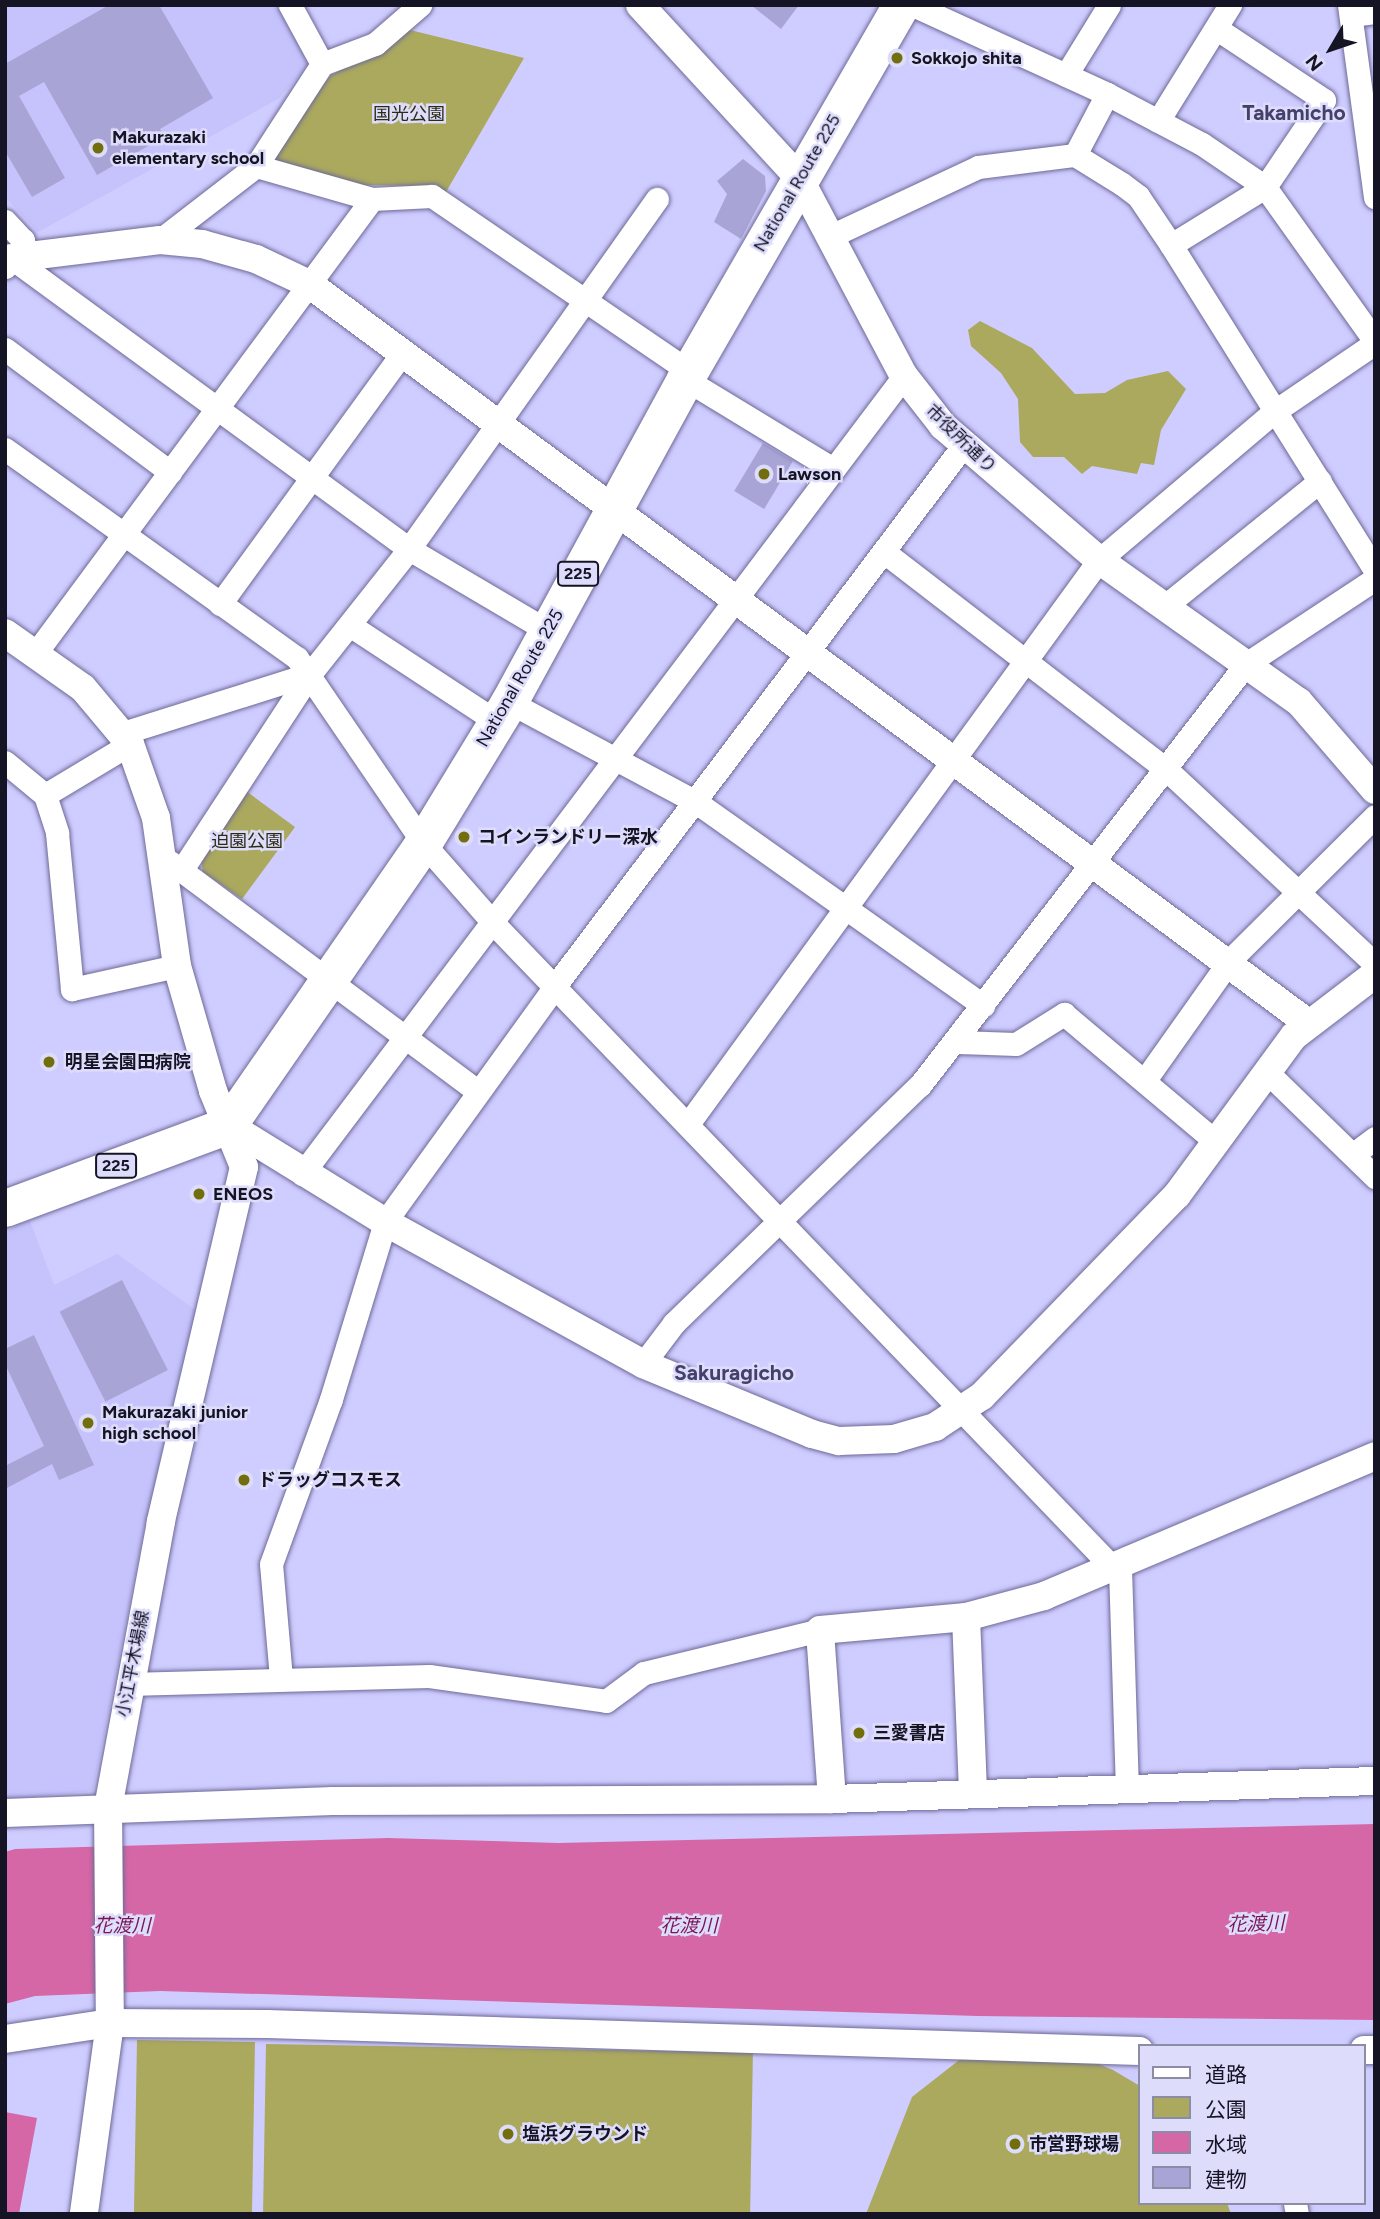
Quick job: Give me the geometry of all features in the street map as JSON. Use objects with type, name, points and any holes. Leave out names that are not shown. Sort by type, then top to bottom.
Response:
[{"type":"highway","name":"National Route 225","points":[[228,1125],[423,843],[503,712],[687,376],[901,5]]},
{"type":"highway","name":"225","points":[[5,1208],[228,1125]]},
{"type":"street","points":[[290,5],[322,65]]},
{"type":"street","points":[[160,240],[256,166],[322,65],[375,44],[420,5]]},
{"type":"street","name":"市役所通り","points":[[640,5],[799,178],[833,235],[904,376],[963,446],[1099,560],[1299,702],[1375,790]]},
{"type":"street","points":[[688,1124],[845,904],[1099,560],[1275,411],[1375,342],[1265,187],[1158,121],[1107,94],[913,5]]},
{"type":"street","points":[[1066,75],[1109,5]]},
{"type":"street","points":[[1158,121],[1230,5]]},
{"type":"street","points":[[1375,12],[1350,10],[1368,90],[1375,197]]},
{"type":"street","points":[[1217,29],[1324,100]]},
{"type":"street","points":[[1171,245],[1265,187],[1324,100],[1368,90]]},
{"type":"street","points":[[1074,156],[1107,94]]},
{"type":"street","points":[[833,235],[978,167],[1074,156],[1138,196],[1375,570]]},
{"type":"street","points":[[256,166],[372,199],[432,196],[588,300],[687,376],[833,469]]},
{"type":"street","points":[[35,653],[372,199]]},
{"type":"street","points":[[477,1091],[172,863],[310,674],[410,549],[657,199]]},
{"type":"street","points":[[5,221],[23,240],[12,260]]},
{"type":"street","points":[[12,260],[160,240],[202,244],[256,259],[309,284],[809,654],[1230,960],[1308,1023]]},
{"type":"street","points":[[12,260],[310,480],[410,549],[548,631]]},
{"type":"street","points":[[5,349],[170,472]]},
{"type":"street","points":[[220,604],[403,352]]},
{"type":"street","points":[[302,1174],[495,925],[904,376]]},
{"type":"street","points":[[281,1678],[271,1564],[331,1399],[385,1222],[555,986],[809,654],[963,446]]},
{"type":"street","points":[[5,449],[297,658],[423,843],[495,925],[962,1412],[1117,1569],[1127,1788]]},
{"type":"street","points":[[1165,606],[1320,481]]},
{"type":"street","points":[[884,552],[1167,770],[1375,964]]},
{"type":"street","points":[[643,1364],[674,1323],[780,1222],[957,1042],[1092,860],[1167,770],[1245,664],[1375,579]]},
{"type":"street","points":[[351,626],[503,712],[616,760],[696,802],[845,904],[983,1005]]},
{"type":"street","points":[[5,633],[83,688],[127,738]]},
{"type":"street","points":[[45,796],[127,738],[310,674]]},
{"type":"street","name":"小江平木場線","points":[[84,2214],[110,2011],[107,1817],[128,1684],[184,1416],[239,1203],[244,1167],[213,1091],[177,966],[172,863],[151,796],[127,738]]},
{"type":"street","points":[[5,762],[45,796],[57,833],[72,989],[177,966]]},
{"type":"street","points":[[1145,1080],[1230,960],[1375,816]]},
{"type":"street","points":[[228,1125],[302,1174],[385,1222],[643,1364],[839,1441],[894,1439],[935,1427],[962,1412],[1177,1195],[1267,1072],[1308,1023],[1375,974]]},
{"type":"street","points":[[957,1042],[1016,1044],[1064,1014],[1145,1080],[1155,1094],[1217,1143]]},
{"type":"street","points":[[1267,1072],[1356,1153],[1375,1177]]},
{"type":"street","points":[[1356,1153],[1375,1138]]},
{"type":"street","points":[[128,1684],[429,1675],[606,1701],[644,1673],[820,1630],[966,1616],[1117,1569],[1375,1456]]},
{"type":"street","points":[[966,1616],[972,1794]]},
{"type":"street","points":[[820,1630],[832,1799]]},
{"type":"street","points":[[5,1813],[107,1817],[832,1799],[1375,1781]]},
{"type":"street","points":[[5,2039],[110,2011],[1138,2051]]},
{"type":"shaded area","name":"Makurazaki elementary school","points":[[5,5],[279,5],[309,58],[308,66],[278,99],[38,232],[5,197]]},
{"type":"shaded area","name":"Makurazaki junior high school","points":[[29,1218],[54,1285],[117,1254],[197,1311],[143,1535],[93,1791],[5,1799],[5,1233]]},
{"type":"green space","name":"国光公園","points":[[410,30],[524,58],[446,192],[432,186],[353,185],[278,164],[272,154],[330,76]]},
{"type":"green space","points":[[980,321],[1032,348],[1075,394],[1105,393],[1127,380],[1168,371],[1186,389],[1161,430],[1154,465],[1141,463],[1137,474],[1092,466],[1082,474],[1064,457],[1033,457],[1020,442],[1018,399],[1001,373],[971,346],[968,330]]},
{"type":"green space","name":"迫園公園","points":[[246,791],[295,827],[242,899],[203,872],[200,855]]},
{"type":"green space","points":[[137,2040],[255,2042],[252,2214],[134,2214]]},
{"type":"green space","name":"塩浜グラウンド","points":[[266,2044],[753,2052],[750,2214],[263,2214]]},
{"type":"green space","name":"市営野球場","points":[[963,2057],[1094,2062],[1138,2085],[1138,2205],[1228,2205],[1231,2214],[866,2214],[912,2097]]},
{"type":"water","name":"花渡川","points":[[1375,1824],[1375,2020],[978,2016],[160,1991],[35,1996],[5,2004],[5,1852],[15,1849],[388,1838],[558,1843]]},
{"type":"water","points":[[5,2112],[37,2118],[19,2214],[5,2214]]},
{"type":"building","points":[[109,5],[159,5],[213,98],[160,129],[164,137],[97,175],[44,82],[19,96],[65,178],[32,197],[5,151],[5,64]]},
{"type":"building","points":[[751,5],[799,5],[781,29]]},
{"type":"building","points":[[743,159],[765,176],[766,191],[741,239],[714,222],[727,194],[717,181]]},
{"type":"building","name":"Lawson","points":[[763,443],[793,461],[764,509],[734,491]]},
{"type":"building","points":[[122,1280],[168,1370],[105,1402],[60,1312]]},
{"type":"building","points":[[34,1335],[94,1465],[59,1480],[52,1464],[5,1489],[5,1466],[44,1446],[5,1364],[5,1349]]},
{"type":"place","name":"Sokkojo shita","points":[[897,58]]},
{"type":"place","name":"Makurazaki elementary school","points":[[98,148]]},
{"type":"place","name":"Lawson","points":[[764,474]]},
{"type":"place","name":"コインランドリー深水","points":[[464,837]]},
{"type":"place","name":"明星会園田病院","points":[[49,1062]]},
{"type":"place","name":"ENEOS","points":[[199,1194]]},
{"type":"place","name":"Makurazaki junior high school","points":[[88,1423]]},
{"type":"place","name":"ドラッグコスモス","points":[[244,1480]]},
{"type":"place","name":"三愛書店","points":[[859,1733]]},
{"type":"place","name":"塩浜グラウンド","points":[[508,2134]]},
{"type":"place","name":"市営野球場","points":[[1015,2144]]},
{"type":"district","name":"Takamicho","points":[[1294,113]]},
{"type":"district","name":"Sakuragicho","points":[[734,1373]]}]
